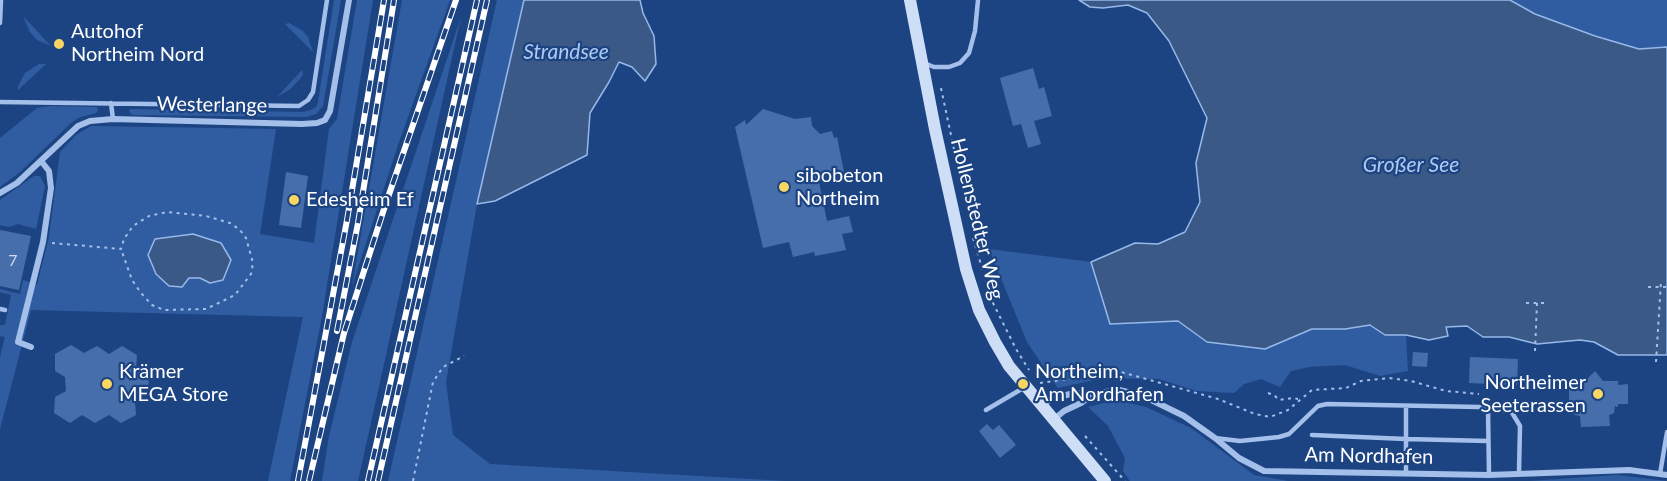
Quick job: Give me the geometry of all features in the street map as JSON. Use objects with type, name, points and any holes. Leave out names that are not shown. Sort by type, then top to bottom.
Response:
[{"type":"main road","name":"Hollenstedter Weg","points":[[910,0],[921,62],[966,269],[976,300],[994,342],[1009,366],[1025,387],[1046,402],[1052,420],[1105,481]]},
{"type":"street","name":"Westerlange","points":[[0,193],[17,183],[78,126],[90,121],[302,124],[326,120],[330,111],[349,0]]},
{"type":"street","points":[[31,347],[18,342],[43,242],[51,188],[49,171],[41,161]]},
{"type":"street","name":"Am Nordhafen","points":[[1046,402],[1074,393],[1093,394],[1119,390],[1141,395],[1184,416],[1239,458],[1264,471],[1489,475],[1519,472],[1629,470],[1663,475]]},
{"type":"street","name":"Am Nordhafen","points":[[1052,420],[1093,394]]},
{"type":"lane","points":[[0,23],[2,0]]},
{"type":"lane","points":[[0,102],[299,106],[308,100],[313,92],[327,0]]},
{"type":"lane","points":[[921,62],[934,67],[949,67],[960,63],[969,53],[975,31],[978,0]]},
{"type":"lane","points":[[111,103],[113,120]]},
{"type":"lane","points":[[986,410],[1025,387]]},
{"type":"lane","points":[[1215,438],[1240,441],[1280,437],[1289,434],[1318,406],[1327,404],[1488,408],[1511,411],[1520,426],[1519,472]]},
{"type":"lane","points":[[1406,406],[1406,474]]},
{"type":"lane","points":[[1488,408],[1489,475]]},
{"type":"lane","points":[[1663,475],[1667,432]]},
{"type":"lane","points":[[1312,435],[1488,441]]},
{"type":"path","points":[[934,67],[942,92],[956,160]]},
{"type":"path","points":[[167,212],[206,216],[230,223],[240,230],[246,238],[253,263],[251,274],[235,296],[206,309],[164,310],[152,306],[141,293],[132,280],[121,249],[124,239],[133,226],[149,216],[167,212]]},
{"type":"path","points":[[973,238],[992,301],[1016,349],[1033,375]]},
{"type":"path","points":[[43,242],[121,249]]},
{"type":"path","points":[[1656,362],[1661,281]]},
{"type":"path","points":[[1648,287],[1667,287]]},
{"type":"path","points":[[1527,303],[1546,303]]},
{"type":"path","points":[[1535,351],[1537,303]]},
{"type":"path","points":[[413,481],[433,382],[443,367],[464,356]]},
{"type":"path","points":[[1046,402],[1038,383],[1121,372],[1218,399],[1255,414],[1270,417],[1288,410],[1312,390],[1346,388],[1361,381],[1389,378],[1411,381],[1446,391],[1479,394]]},
{"type":"path","points":[[1268,393],[1279,400],[1293,398],[1299,400]]},
{"type":"path","points":[[1079,429],[1125,481]]},
{"type":"shaded area","points":[[334,0],[341,0],[323,106],[316,114],[307,117],[133,115],[129,112],[130,109],[303,112],[311,110],[318,102]]},
{"type":"shaded area","points":[[357,0],[373,0],[322,316],[290,481],[268,481],[303,317],[31,310],[0,429],[0,357],[5,337],[0,336],[0,325],[5,325],[11,295],[0,292],[0,289],[20,294],[23,280],[37,285],[49,237],[60,152],[76,135],[91,126],[276,129],[260,234],[314,243],[329,129],[337,119]]},
{"type":"shaded area","points":[[402,0],[450,0],[398,145],[352,286]]},
{"type":"shaded area","points":[[497,0],[524,0],[477,204],[446,382],[453,435],[490,464],[785,481],[388,481]]},
{"type":"shaded area","points":[[1510,0],[1667,0],[1667,47],[1639,50],[1535,14]]},
{"type":"shaded area","points":[[23,16],[51,46],[37,40],[30,32]]},
{"type":"shaded area","points":[[461,17],[358,481],[322,481],[329,436],[352,342]]},
{"type":"shaded area","points":[[289,23],[303,31],[308,37],[313,52],[285,24]]},
{"type":"shaded area","points":[[39,64],[46,64],[18,90],[25,73]]},
{"type":"shaded area","points":[[302,70],[303,74],[300,79],[289,90],[277,97]]},
{"type":"shaded area","points":[[97,107],[98,110],[96,113],[78,118],[71,123],[20,172],[0,187],[0,138],[37,108]]},
{"type":"shaded area","points":[[34,176],[40,176],[45,186],[36,229],[18,224],[9,227],[0,225],[0,200]]},
{"type":"shaded area","points":[[989,249],[1091,262],[1110,324],[1178,321],[1207,342],[1265,349],[1312,329],[1345,329],[1370,325],[1385,335],[1406,335],[1408,371],[1380,376],[1345,365],[1309,367],[1291,371],[1280,387],[1261,379],[1244,384],[1234,393],[1197,391],[1159,379],[1103,378],[1058,388],[1027,342]]},
{"type":"shaded area","points":[[1115,400],[1146,407],[1191,428],[1254,475],[1288,481],[1130,481],[1123,471],[1125,458],[1108,426],[1088,407]]},
{"type":"shaded area","points":[[1617,475],[1667,481],[1530,481]]},
{"type":"water","name":"Strandsee","points":[[524,0],[640,0],[643,13],[654,36],[656,64],[645,81],[632,67],[619,62],[590,113],[587,155],[495,201],[477,204]]},
{"type":"water","name":"Großer See","points":[[1079,0],[1510,0],[1535,14],[1595,36],[1639,49],[1667,47],[1667,355],[1618,355],[1594,342],[1580,340],[1537,344],[1509,337],[1483,337],[1467,326],[1446,327],[1448,336],[1429,340],[1406,335],[1385,335],[1370,325],[1345,329],[1312,329],[1265,349],[1207,342],[1178,321],[1110,324],[1091,262],[1135,243],[1158,244],[1185,232],[1200,202],[1196,163],[1207,118],[1169,41],[1147,13],[1128,5],[1090,7]]},
{"type":"water","points":[[193,234],[221,243],[231,260],[223,280],[210,283],[200,278],[189,278],[182,287],[169,286],[156,274],[148,255],[155,239]]},
{"type":"building","points":[[1033,68],[1039,89],[1044,87],[1052,116],[1034,121],[1041,144],[1028,148],[1021,124],[1013,126],[1000,78]]},
{"type":"building","name":"sibobeton Northeim","points":[[763,109],[795,119],[811,117],[812,126],[820,134],[832,131],[834,138],[837,137],[844,172],[818,177],[827,221],[849,216],[853,232],[842,234],[846,250],[815,256],[814,252],[793,257],[789,242],[763,248],[735,127],[745,120],[746,125]]},
{"type":"building","name":"Edesheim Ef","points":[[286,172],[308,176],[301,228],[279,225]]},
{"type":"building","points":[[0,230],[31,236],[19,290],[0,286]]},
{"type":"building","name":"Krämer MEGA Store","points":[[71,345],[84,353],[97,346],[109,354],[122,346],[137,355],[136,369],[149,377],[148,393],[135,401],[136,415],[121,423],[109,415],[95,423],[82,415],[70,423],[54,413],[55,397],[66,391],[65,377],[55,371],[55,354]]},
{"type":"building","points":[[1413,352],[1428,353],[1427,367],[1412,366]]},
{"type":"building","points":[[1470,357],[1518,359],[1517,385],[1469,383]]},
{"type":"building","name":"Northeimer Seeterassen","points":[[1595,371],[1603,381],[1618,381],[1618,385],[1628,384],[1628,404],[1615,406],[1614,413],[1609,415],[1610,426],[1581,427],[1580,416],[1575,415],[1569,408],[1569,382],[1584,382]]},
{"type":"building","points":[[987,424],[993,430],[999,425],[1016,445],[1000,458],[979,431]]},
{"type":"railway","points":[[298,481],[347,220],[384,0]]},
{"type":"railway","points":[[337,331],[358,223],[394,0]]},
{"type":"railway","points":[[309,481],[344,333],[456,0]]},
{"type":"railway","points":[[368,481],[477,0]]},
{"type":"railway","points":[[378,481],[487,0]]},
{"type":"place","name":"Autohof Northeim Nord","points":[[59,44]]},
{"type":"place","name":"sibobeton Northeim","points":[[784,187]]},
{"type":"place","name":"Edesheim Ef","points":[[294,200]]},
{"type":"place","name":"Krämer MEGA Store","points":[[107,384]]},
{"type":"place","name":"Northeim, Am Nordhafen","points":[[1023,384]]},
{"type":"place","name":"Northeimer Seeterassen","points":[[1598,394]]}]
